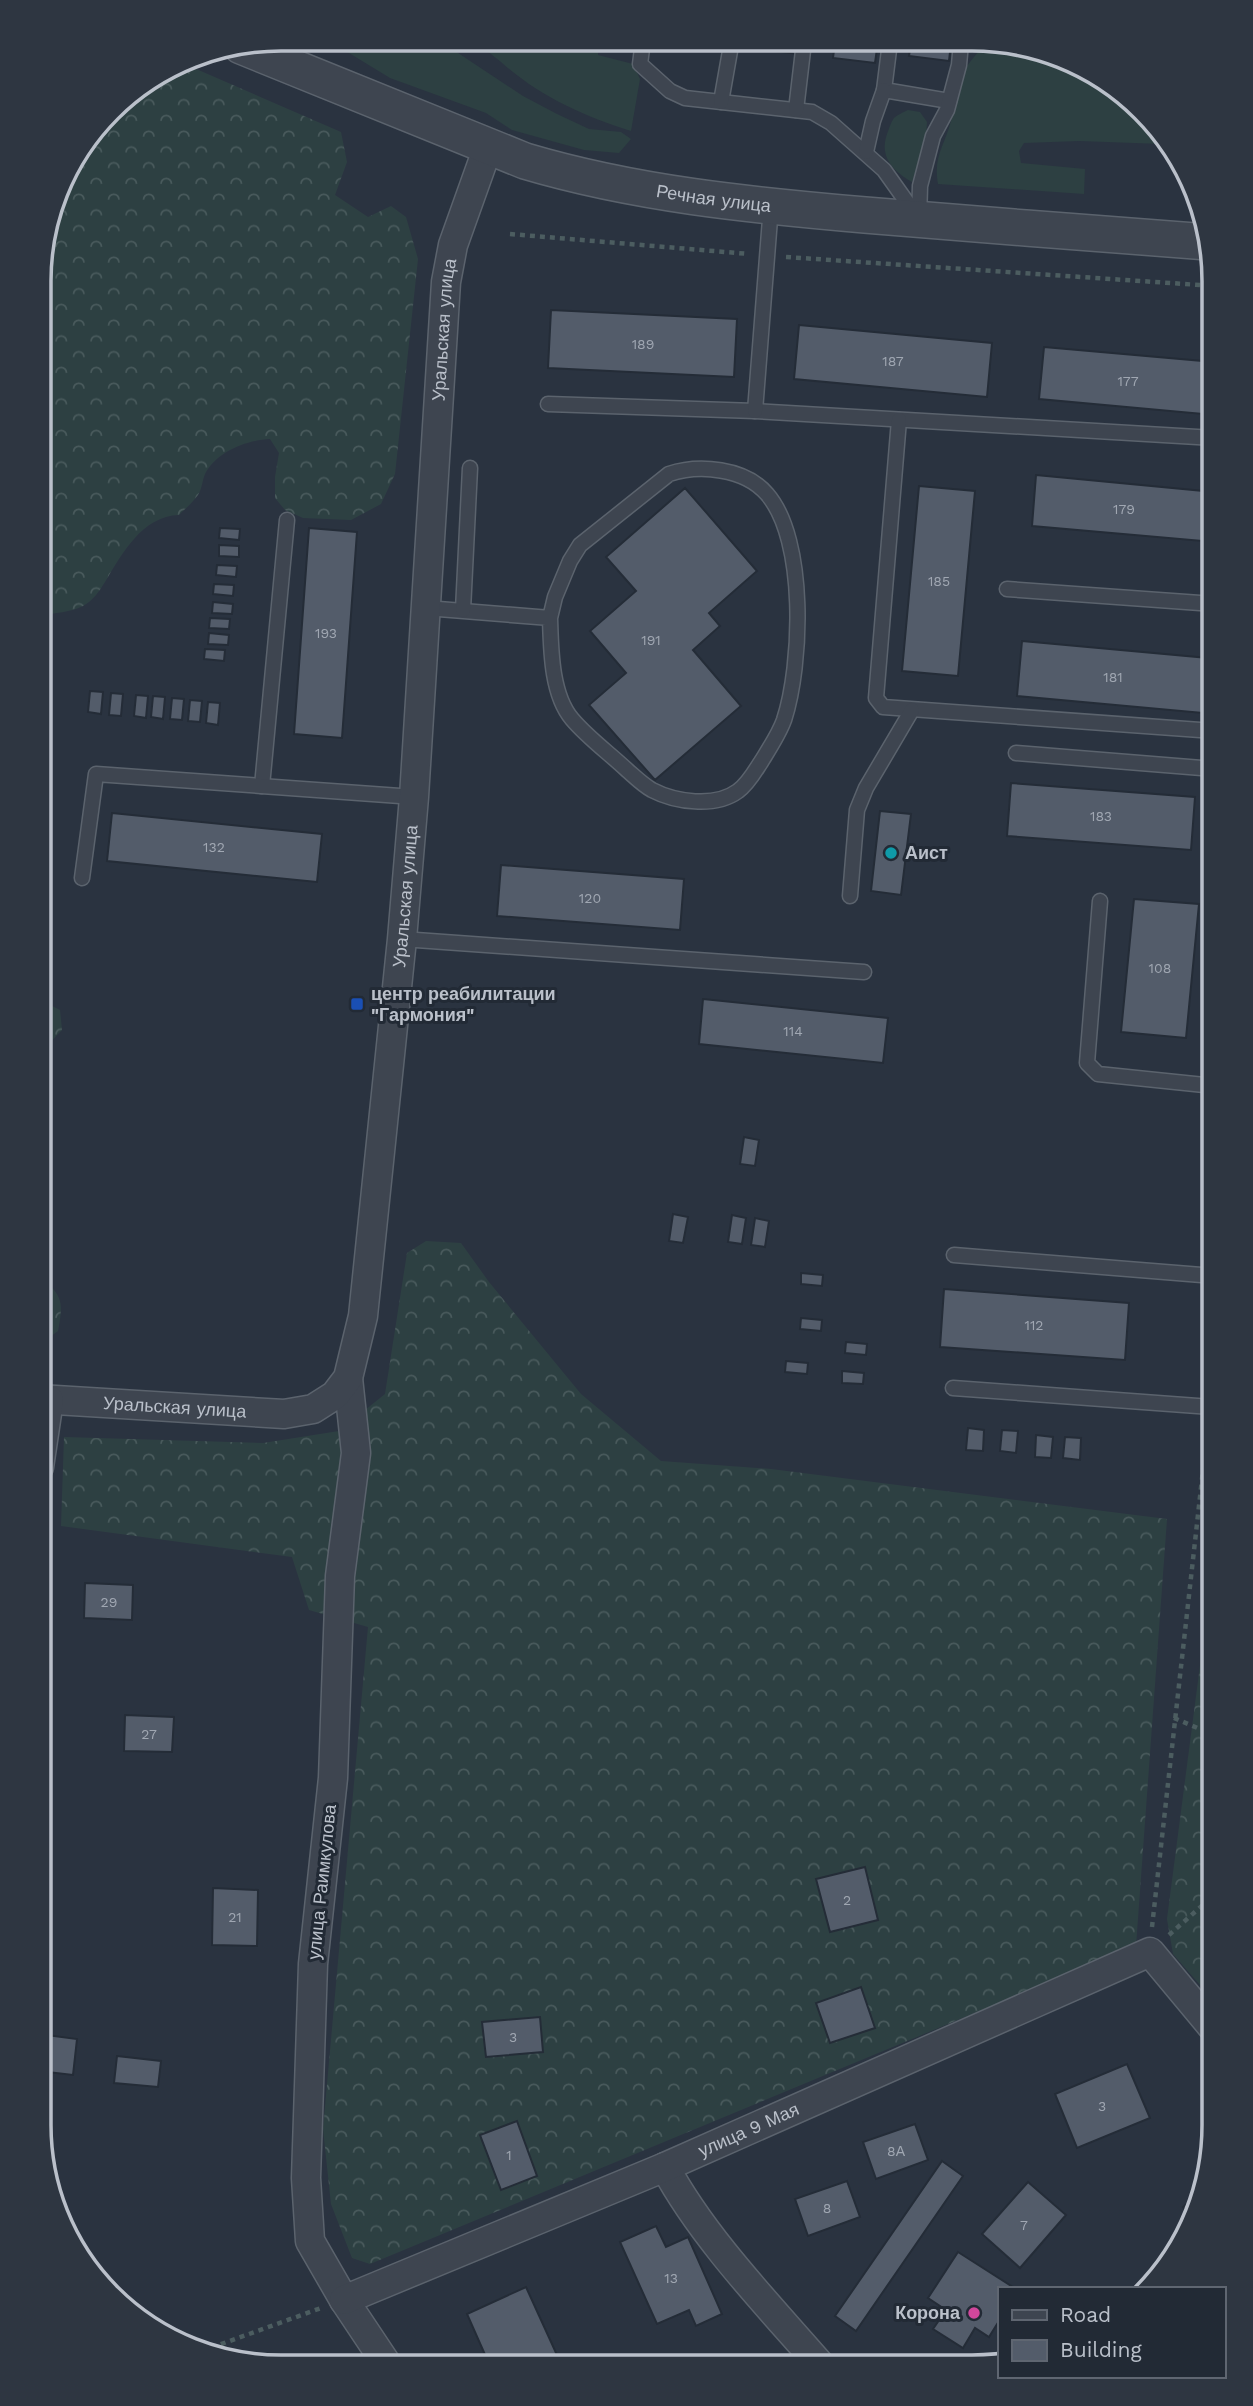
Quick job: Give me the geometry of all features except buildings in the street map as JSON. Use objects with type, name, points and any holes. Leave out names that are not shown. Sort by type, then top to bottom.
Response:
[{"type":"street","name":"Речная улица","points":[[264,52],[488,147],[525,161],[600,181],[686,196],[771,206],[1199,241]]},
{"type":"street","name":"Уральская улица","points":[[51,1399],[284,1414],[313,1409],[335,1395],[348,1378],[363,1316],[402,939],[414,797],[446,282],[453,245],[488,147]]},
{"type":"street","name":"улица Раимкулова","points":[[348,1378],[356,1453],[340,1576],[333,1778],[313,1964],[306,2178],[310,2241],[381,2355]]},
{"type":"street","name":"улица 9 Мая","points":[[345,2300],[665,2167],[1150,1952]]},
{"type":"street","points":[[1150,1952],[1202,2014]]},
{"type":"street","points":[[665,2167],[682,2199],[702,2225],[812,2355]]},
{"type":"lane","points":[[642,51],[640,64],[670,90],[685,98],[812,112],[831,123],[884,170],[919,219]]},
{"type":"lane","points":[[720,102],[730,51]]},
{"type":"lane","points":[[796,110],[803,51]]},
{"type":"lane","points":[[866,152],[884,90],[889,51]]},
{"type":"lane","points":[[919,219],[923,173],[933,136],[949,101],[960,51]]},
{"type":"lane","points":[[884,90],[949,101]]},
{"type":"lane","points":[[755,411],[771,206]]},
{"type":"lane","points":[[548,404],[755,411],[1202,437]]},
{"type":"lane","points":[[899,419],[876,698],[883,706],[1202,730]]},
{"type":"lane","points":[[463,610],[470,468]]},
{"type":"lane","points":[[683,469],[699,469],[735,474],[752,481],[768,494],[785,526],[798,590],[793,685],[783,722],[754,774],[739,791],[724,798],[702,801],[677,799],[651,789],[572,719],[562,703],[551,646],[550,618],[555,597],[580,545],[669,474],[683,469]]},
{"type":"lane","points":[[262,786],[287,520]]},
{"type":"lane","points":[[1007,589],[1202,603]]},
{"type":"lane","points":[[426,608],[550,618]]},
{"type":"lane","points":[[850,896],[858,810],[866,788],[912,710]]},
{"type":"lane","points":[[1016,753],[1202,768]]},
{"type":"lane","points":[[82,878],[96,774],[414,797]]},
{"type":"lane","points":[[1100,901],[1087,1063],[1098,1074],[1202,1085]]},
{"type":"lane","points":[[402,939],[864,972]]},
{"type":"lane","points":[[954,1255],[1202,1275]]},
{"type":"lane","points":[[953,1388],[1202,1406]]},
{"type":"path","points":[[510,234],[768,256],[1202,285]]},
{"type":"path","points":[[1150,1952],[1202,1476]]},
{"type":"path","points":[[1174,1718],[1202,1730]]},
{"type":"path","points":[[1150,1952],[1202,1906]]},
{"type":"path","points":[[217,2346],[345,2300]]},
{"type":"green space","points":[[346,51],[455,51],[523,96],[557,114],[589,129],[621,132],[631,139],[619,153],[584,150],[512,130],[486,113],[390,78]]},
{"type":"green space","points":[[488,51],[598,51],[598,55],[633,64],[640,79],[631,131],[579,112],[546,95]]},
{"type":"green space","points":[[980,51],[1017,55],[1074,75],[1124,108],[1156,144],[1079,141],[1024,143],[1019,151],[1021,163],[1085,169],[1084,194],[938,184],[938,158],[951,121],[957,88],[972,59]]},
{"type":"green space","points":[[195,68],[341,132],[347,162],[335,195],[368,217],[391,206],[406,217],[418,259],[395,474],[381,504],[351,520],[303,518],[285,510],[275,498],[279,453],[270,439],[242,445],[216,459],[205,474],[198,495],[179,515],[154,522],[134,538],[98,592],[90,601],[73,610],[51,614],[51,281],[59,221],[82,166],[98,141],[118,118],[141,98]]},
{"type":"green space","points":[[908,110],[920,112],[927,122],[926,137],[912,182],[894,168],[885,150],[887,134],[893,120]]},
{"type":"green space","points":[[51,1006],[60,1010],[62,1030],[51,1042]]},
{"type":"green space","points":[[426,1241],[461,1243],[489,1282],[581,1394],[661,1461],[771,1469],[1167,1519],[1136,1946],[370,2264],[352,2258],[331,2204],[323,2129],[368,1627],[309,1610],[292,1557],[61,1526],[64,1437],[263,1443],[339,1431],[385,1394],[407,1253]]},
{"type":"green space","points":[[51,1287],[60,1300],[58,1331],[51,1336]]},
{"type":"green space","points":[[1202,1650],[1202,1987],[1173,1954],[1167,1919]]},
{"type":"place","name":"Аист","points":[[891,853]]},
{"type":"place","name":"центр реабилитации \"Гармония\"","points":[[357,1004]]},
{"type":"place","name":"Корона","points":[[974,2313]]}]
